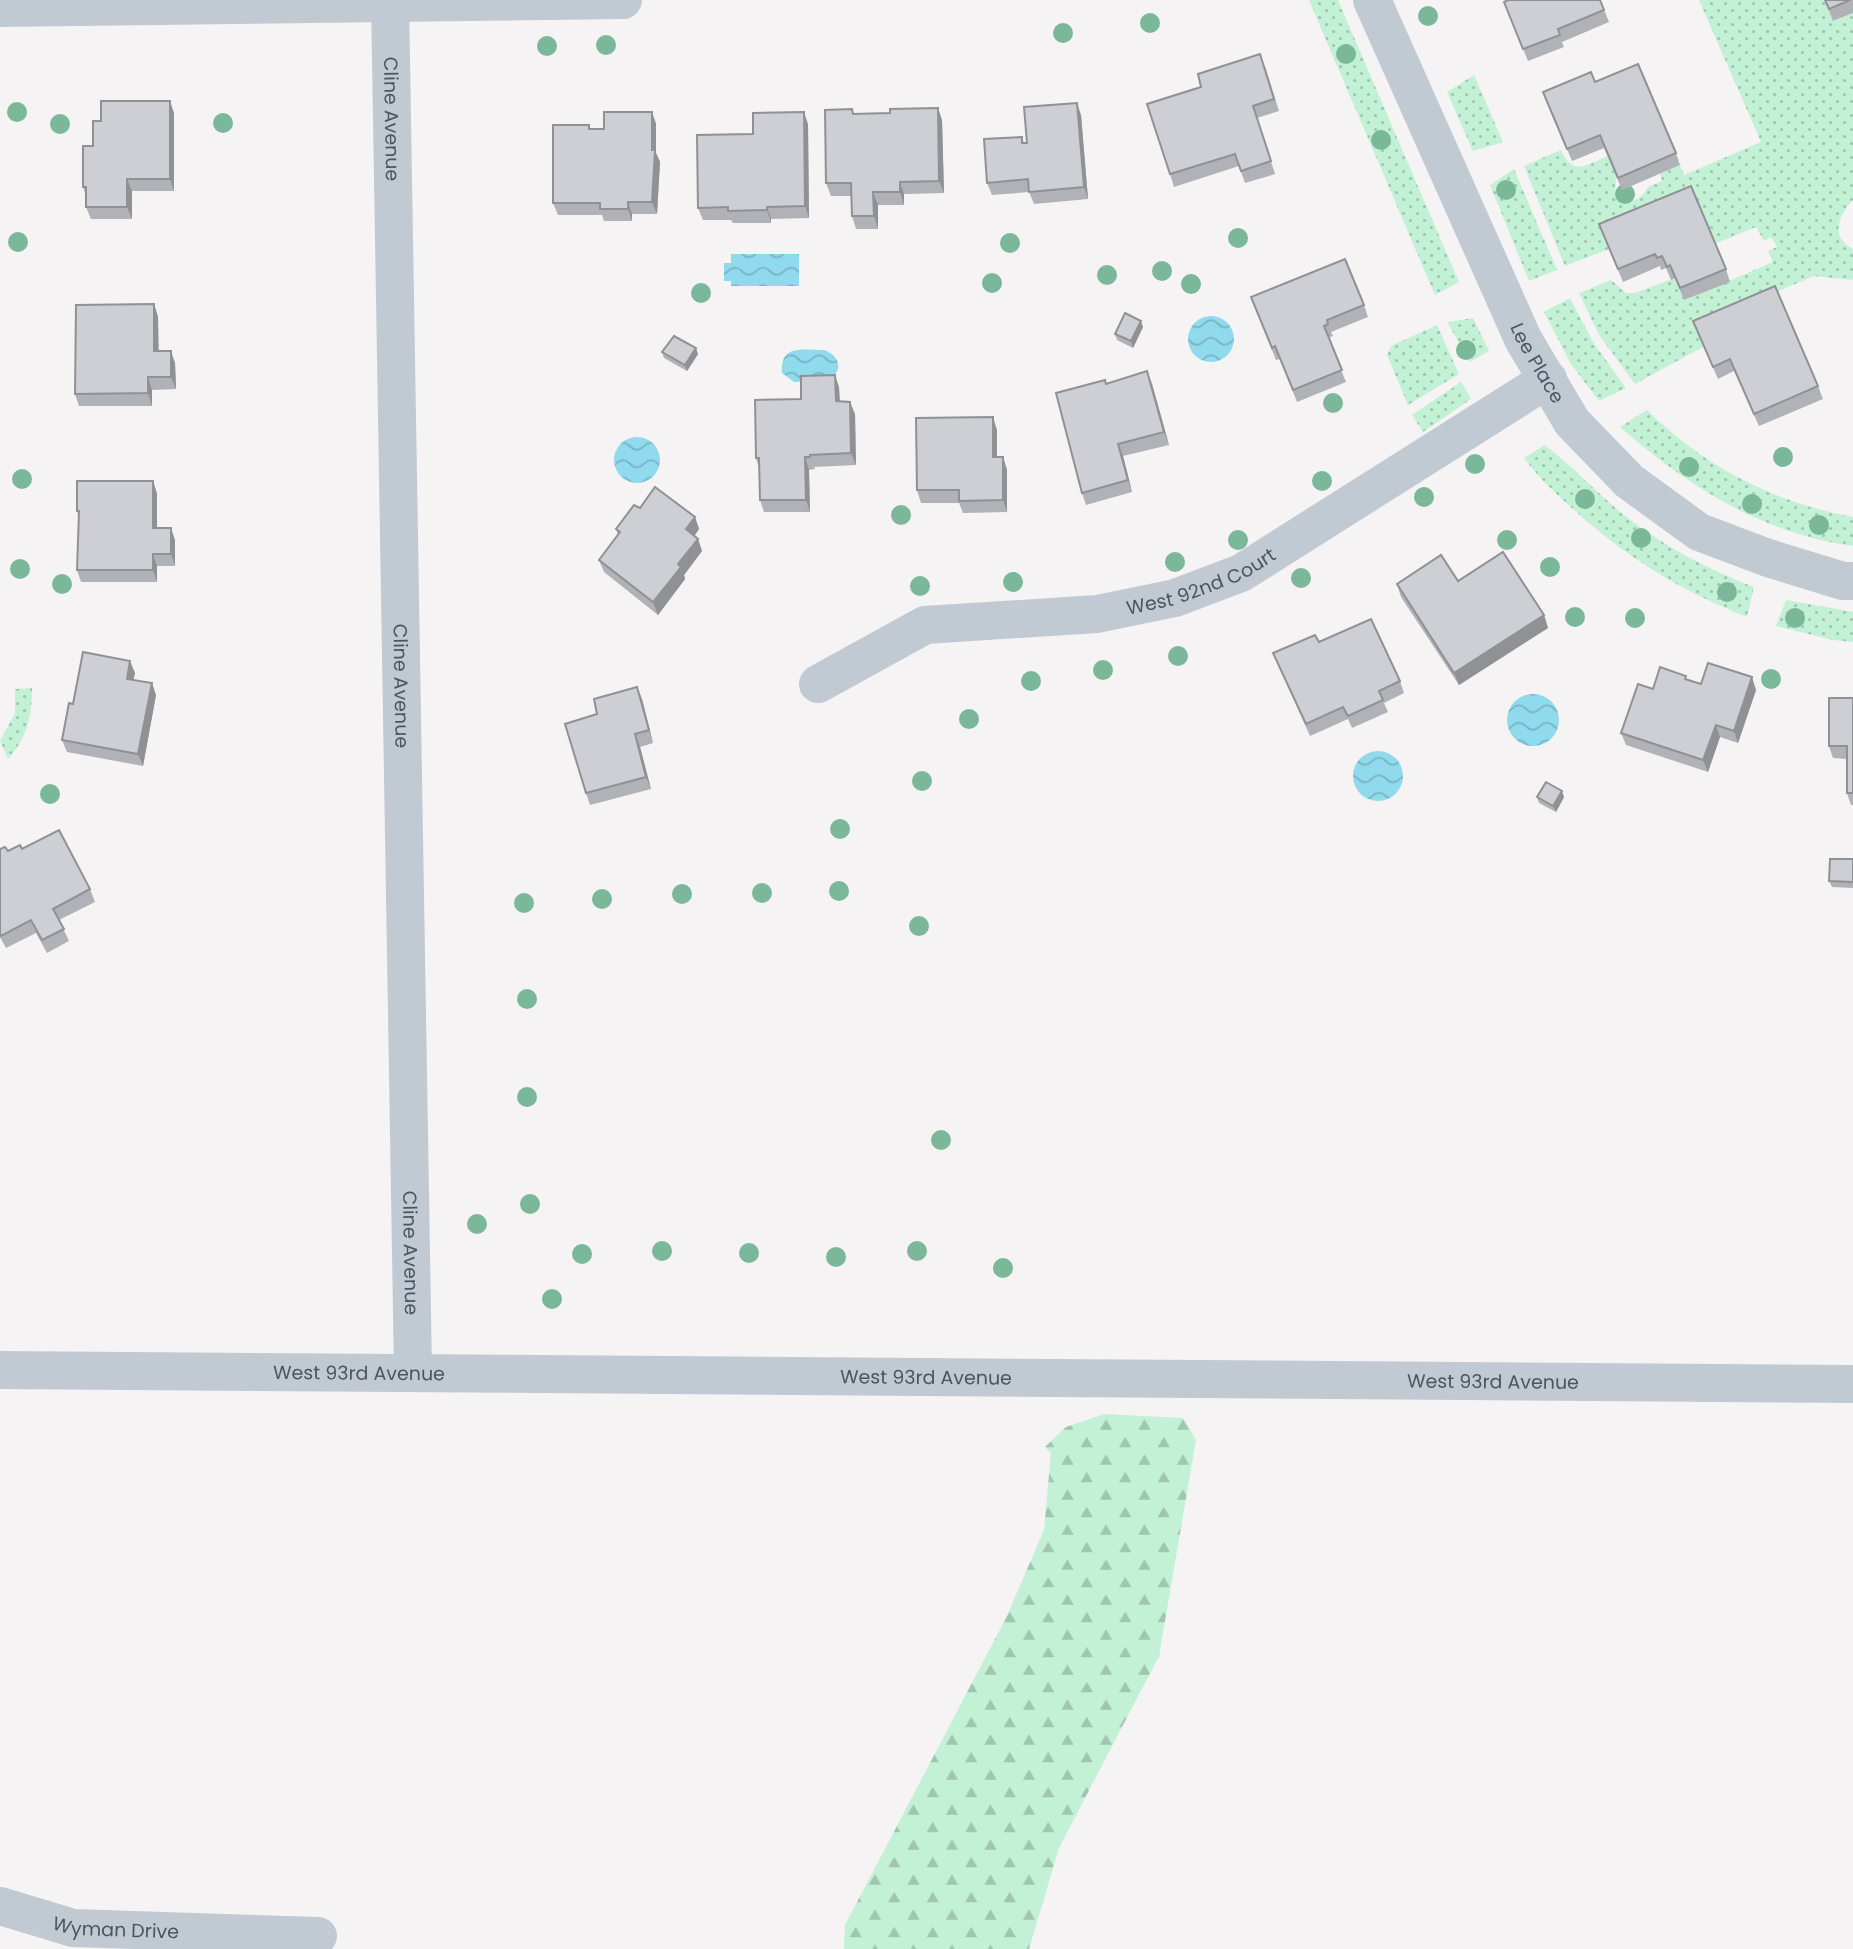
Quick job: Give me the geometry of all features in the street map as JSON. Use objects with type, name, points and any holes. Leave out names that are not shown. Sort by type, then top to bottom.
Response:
[{"type":"street","points":[[0,8],[623,0]]},
{"type":"street","name":"Lee Place","points":[[1372,0],[1523,338],[1572,422],[1629,481],[1699,533],[1768,558],[1843,581],[1853,581]]},
{"type":"street","name":"Cline Avenue","points":[[390,1],[414,1372]]},
{"type":"street","name":"West 92nd Court","points":[[818,684],[925,625],[1097,614],[1175,598],[1241,573],[1548,379]]},
{"type":"street","name":"West 93rd Avenue","points":[[0,1370],[1853,1384]]},
{"type":"street","name":"Wyman Drive","points":[[0,1906],[73,1928],[318,1936]]},
{"type":"green space","points":[[1309,0],[1338,0],[1459,282],[1435,295]]},
{"type":"green space","points":[[1699,0],[1825,0],[1834,21],[1853,13],[1853,200],[1840,219],[1839,232],[1841,239],[1853,249],[1853,280],[1814,276],[1774,293],[1698,333],[1703,347],[1635,384],[1599,335],[1579,293],[1611,280],[1626,293],[1635,293],[1675,278],[1685,300],[1773,262],[1768,251],[1777,247],[1771,237],[1764,241],[1756,227],[1714,244],[1604,236],[1609,249],[1565,266],[1524,166],[1561,150],[1570,164],[1575,166],[1587,165],[1608,156],[1616,174],[1615,197],[1629,201],[1638,198],[1648,187],[1662,181],[1660,174],[1680,165],[1684,175],[1761,142]]},
{"type":"green space","points":[[1474,75],[1503,142],[1473,151],[1447,92]]},
{"type":"green space","points":[[1514,169],[1557,270],[1529,281],[1490,185]]},
{"type":"green space","points":[[1570,298],[1593,342],[1626,388],[1599,401],[1571,364],[1544,312]]},
{"type":"green space","points":[[1473,318],[1489,351],[1470,362],[1447,322]]},
{"type":"green space","points":[[1437,325],[1459,374],[1408,405],[1387,355],[1391,346]]},
{"type":"green space","points":[[1461,382],[1471,399],[1423,432],[1412,415]]},
{"type":"green space","points":[[1647,410],[1692,449],[1742,479],[1795,502],[1853,517],[1853,546],[1788,531],[1757,519],[1699,487],[1620,427]]},
{"type":"green space","points":[[1545,445],[1618,510],[1650,534],[1700,563],[1754,587],[1747,617],[1677,584],[1634,558],[1593,527],[1547,485],[1524,458]]},
{"type":"green space","points":[[1786,600],[1853,612],[1853,642],[1833,640],[1776,626]]},
{"type":"green space","points":[[32,688],[27,726],[20,743],[8,759],[0,741],[15,713],[15,689]]},
{"type":"green space","points":[[1104,1414],[1183,1418],[1196,1440],[1159,1656],[1059,1848],[1029,1949],[844,1949],[845,1925],[1006,1618],[1044,1530],[1051,1453],[1045,1447],[1066,1427]]},
{"type":"water","points":[[731,254],[799,254],[799,286],[731,286],[731,281],[724,281],[724,263],[731,263]]},
{"type":"water","points":[[1211,316],[1227,323],[1234,339],[1227,355],[1211,362],[1195,355],[1188,339],[1195,323]]},
{"type":"water","points":[[824,350],[834,356],[838,364],[836,373],[827,381],[794,382],[782,373],[782,364],[789,353]]},
{"type":"water","points":[[637,437],[653,444],[660,460],[653,476],[637,483],[621,476],[614,460],[621,444]]},
{"type":"water","points":[[1533,694],[1552,701],[1559,720],[1552,739],[1533,746],[1514,739],[1507,720],[1514,701]]},
{"type":"water","points":[[1378,751],[1395,759],[1403,776],[1395,793],[1378,801],[1361,793],[1353,776],[1361,759]]},
{"type":"building","points":[[1600,0],[1604,10],[1558,29],[1560,35],[1523,49],[1504,2]]},
{"type":"building","points":[[1825,0],[1850,0],[1829,9]]},
{"type":"building","points":[[1260,54],[1274,99],[1253,106],[1271,161],[1241,171],[1235,154],[1170,174],[1147,104],[1201,87],[1198,74]]},
{"type":"building","points":[[1638,64],[1676,153],[1618,178],[1600,135],[1567,149],[1543,92],[1591,72],[1595,82]]},
{"type":"building","points":[[101,101],[170,101],[170,179],[127,179],[127,207],[86,207],[83,146],[93,146],[93,121],[101,121]]},
{"type":"building","points":[[1077,103],[1084,187],[1029,192],[1028,179],[987,183],[984,139],[1022,137],[1022,143],[1027,143],[1024,107]]},
{"type":"building","points":[[938,108],[939,181],[900,182],[900,192],[873,192],[874,216],[852,216],[851,183],[826,183],[825,110],[852,109],[853,114],[890,113],[890,109]]},
{"type":"building","points":[[604,112],[652,112],[652,150],[655,150],[652,202],[628,202],[628,209],[600,209],[600,203],[553,203],[553,125],[589,125],[589,129],[604,129]]},
{"type":"building","points":[[804,112],[805,206],[728,211],[728,207],[698,208],[697,135],[753,134],[753,113]]},
{"type":"building","points":[[1691,186],[1726,269],[1680,288],[1670,265],[1667,267],[1662,256],[1657,258],[1655,254],[1618,269],[1599,224]]},
{"type":"building","points":[[1345,259],[1364,305],[1327,320],[1328,324],[1324,326],[1342,370],[1293,390],[1251,297]]},
{"type":"building","points":[[1775,286],[1818,386],[1754,414],[1730,359],[1713,367],[1693,321]]},
{"type":"building","points":[[154,304],[154,351],[171,351],[171,377],[148,377],[148,393],[75,394],[76,305]]},
{"type":"building","points":[[1125,313],[1141,321],[1131,341],[1115,334]]},
{"type":"building","points":[[674,336],[696,348],[685,365],[662,352]]},
{"type":"building","points":[[1147,371],[1164,432],[1118,444],[1128,480],[1082,493],[1056,393],[1105,380],[1106,384]]},
{"type":"building","points":[[835,375],[836,401],[850,402],[851,453],[805,457],[806,500],[760,500],[755,400],[801,399],[801,376]]},
{"type":"building","points":[[993,417],[993,457],[1003,457],[1003,500],[959,501],[959,490],[917,490],[916,418]]},
{"type":"building","points":[[77,481],[153,481],[153,528],[171,528],[171,554],[153,554],[153,570],[77,570]]},
{"type":"building","points":[[655,487],[695,517],[686,529],[698,539],[678,564],[681,567],[653,602],[599,560],[620,532],[616,529],[634,505],[640,508]]},
{"type":"building","points":[[1503,552],[1544,615],[1454,673],[1397,584],[1441,555],[1458,581]]},
{"type":"building","points":[[1371,619],[1400,681],[1379,691],[1383,700],[1348,716],[1343,707],[1306,724],[1273,653],[1315,635],[1319,642]]},
{"type":"building","points":[[83,652],[130,661],[127,679],[152,683],[138,754],[62,740],[69,703],[73,704]]},
{"type":"building","points":[[1708,663],[1752,677],[1734,731],[1716,725],[1703,760],[1621,733],[1638,684],[1653,689],[1660,667],[1701,684]]},
{"type":"building","points":[[637,687],[649,730],[635,734],[646,777],[586,793],[565,724],[597,714],[594,699]]},
{"type":"building","points":[[1829,698],[1853,698],[1853,793],[1847,793],[1847,746],[1829,746]]},
{"type":"building","points":[[1546,782],[1562,791],[1553,806],[1537,797]]},
{"type":"building","points":[[59,830],[90,889],[53,909],[64,929],[42,940],[31,920],[1,936],[0,849],[5,847],[8,851],[20,845],[22,849]]},
{"type":"building","points":[[1830,859],[1853,859],[1853,882],[1829,881]]}]
